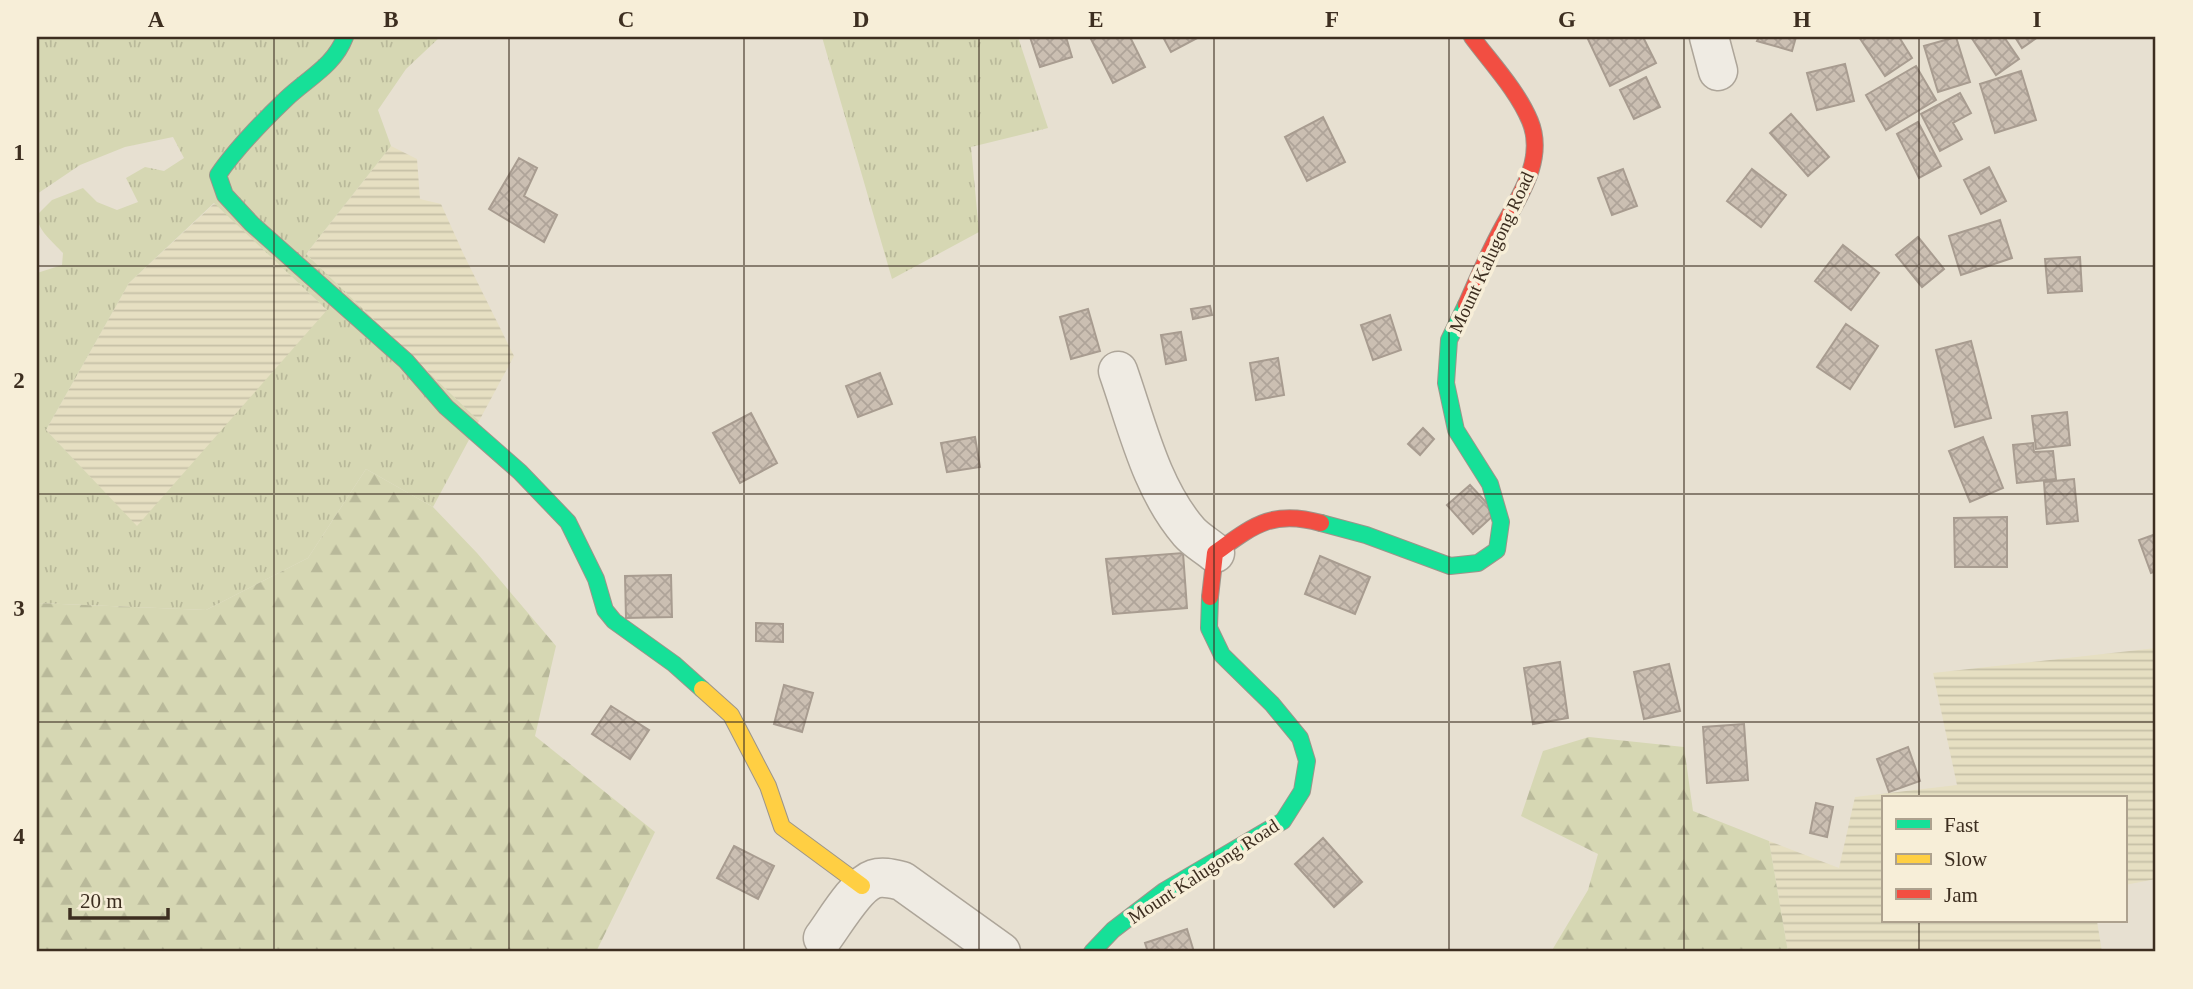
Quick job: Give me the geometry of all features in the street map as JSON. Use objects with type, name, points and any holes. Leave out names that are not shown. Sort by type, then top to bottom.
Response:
[{"type":"street","points":[[345,37],[332,63],[289,96],[228,160],[218,176],[225,195],[252,224],[406,361],[446,407],[520,472],[568,522],[596,579],[605,610],[614,621],[674,664],[731,715],[768,786],[782,827],[862,886]]},
{"type":"street","name":"Mount Kalugong Road","points":[[1092,952],[1113,930],[1164,891],[1283,821],[1302,791],[1307,761],[1300,738],[1272,704],[1222,655],[1209,628],[1215,552],[1258,523],[1284,518],[1307,519],[1366,535],[1450,566],[1478,563],[1497,550],[1502,522],[1490,484],[1456,430],[1446,383],[1449,340],[1497,236],[1528,181],[1535,149],[1531,123],[1516,94],[1472,37]]},
{"type":"street","points":[[1118,371],[1146,453],[1168,499],[1190,533],[1215,552]]},
{"type":"street","points":[[823,938],[862,886],[875,879],[890,878],[902,881],[1001,952]]},
{"type":"shaded area","points":[[391,146],[417,159],[420,199],[441,204],[514,356],[479,421],[306,254]]},
{"type":"shaded area","points":[[215,203],[328,311],[137,527],[46,430],[129,283]]},
{"type":"shaded area","points":[[2156,648],[2156,879],[2126,885],[2126,796],[1882,796],[1882,922],[2097,922],[2102,952],[1788,952],[1769,841],[1839,868],[1855,797],[1957,785],[1933,673]]},
{"type":"green space","points":[[37,37],[440,37],[406,69],[378,110],[391,146],[306,254],[479,421],[433,507],[366,469],[308,558],[206,610],[37,603],[37,273],[62,265],[63,253],[43,231],[37,215],[52,200],[83,188],[97,202],[117,210],[138,202],[126,178],[145,167],[164,171],[184,158],[173,137],[125,147],[80,165],[37,194]],"holes":[[[214,203],[327,310],[137,526],[46,430],[129,283]]]},
{"type":"green space","points":[[822,37],[1018,37],[1048,128],[971,147],[979,232],[892,279]]},
{"type":"green space","points":[[366,469],[433,507],[477,553],[556,646],[535,736],[655,832],[596,952],[37,952],[37,603],[206,610],[308,558]]},
{"type":"green space","points":[[1589,737],[1684,747],[1693,811],[1769,841],[1788,952],[1551,952],[1588,890],[1598,854],[1521,816],[1543,751]]},
{"type":"building","points":[[1030,37],[1066,37],[1072,57],[1040,67]]},
{"type":"building","points":[[1090,37],[1130,37],[1145,67],[1113,83]]},
{"type":"building","points":[[1163,37],[1199,37],[1171,52]]},
{"type":"building","points":[[1587,37],[1643,37],[1656,63],[1610,86]]},
{"type":"building","points":[[1759,37],[1796,37],[1792,51],[1757,41]]},
{"type":"building","points":[[1859,37],[1899,37],[1912,58],[1885,76]]},
{"type":"building","points":[[1956,37],[1970,82],[1938,92],[1924,46]]},
{"type":"building","points":[[1971,37],[2004,37],[2019,59],[1996,75]]},
{"type":"building","points":[[2015,37],[2038,37],[2022,48]]},
{"type":"building","points":[[1845,64],[1854,101],[1817,110],[1807,73]]},
{"type":"building","points":[[1916,66],[1936,100],[1886,130],[1866,95]]},
{"type":"building","points":[[2021,71],[2036,120],[1995,133],[1980,84]]},
{"type":"building","points":[[1646,77],[1660,107],[1634,119],[1620,90]]},
{"type":"building","points":[[1960,93],[1971,113],[1953,123],[1962,139],[1940,151],[1921,114]]},
{"type":"building","points":[[1791,114],[1829,157],[1808,176],[1770,133]]},
{"type":"building","points":[[1323,117],[1345,162],[1307,181],[1285,137]]},
{"type":"building","points":[[1918,122],[1941,166],[1919,178],[1897,134]]},
{"type":"building","points":[[519,158],[537,168],[524,196],[557,215],[544,242],[489,209]]},
{"type":"building","points":[[1989,167],[2006,201],[1981,214],[1964,180]]},
{"type":"building","points":[[1623,169],[1637,206],[1612,215],[1598,178]]},
{"type":"building","points":[[1752,169],[1786,195],[1761,227],[1727,201]]},
{"type":"building","points":[[2000,220],[2012,258],[1961,275],[1949,236]]},
{"type":"building","points":[[1918,237],[1944,269],[1922,287],[1896,255]]},
{"type":"building","points":[[1843,245],[1879,273],[1851,310],[1815,281]]},
{"type":"building","points":[[2080,257],[2082,291],[2048,293],[2045,259]]},
{"type":"building","points":[[1210,306],[1212,315],[1193,319],[1191,309]]},
{"type":"building","points":[[1088,309],[1100,351],[1071,359],[1060,317]]},
{"type":"building","points":[[1390,315],[1401,350],[1373,360],[1361,325]]},
{"type":"building","points":[[1846,324],[1878,346],[1850,389],[1817,367]]},
{"type":"building","points":[[1181,332],[1186,360],[1166,364],[1161,335]]},
{"type":"building","points":[[1971,341],[1991,418],[1955,427],[1936,350]]},
{"type":"building","points":[[1278,358],[1284,395],[1256,400],[1250,363]]},
{"type":"building","points":[[880,373],[892,404],[858,417],[846,386]]},
{"type":"building","points":[[2067,412],[2070,445],[2036,449],[2032,416]]},
{"type":"building","points":[[751,413],[777,463],[740,483],[713,433]]},
{"type":"building","points":[[1423,428],[1434,439],[1420,455],[1408,444]]},
{"type":"building","points":[[975,437],[980,467],[947,472],[941,443]]},
{"type":"building","points":[[1983,437],[2003,488],[1970,502],[1949,451]]},
{"type":"building","points":[[2033,443],[2034,452],[2053,451],[2056,479],[2017,483],[2013,445]]},
{"type":"building","points":[[2074,479],[2078,521],[2047,524],[2044,482]]},
{"type":"building","points":[[1470,485],[1496,513],[1473,534],[1447,505]]},
{"type":"building","points":[[2007,517],[2007,567],[1955,567],[1954,518]]},
{"type":"building","points":[[2156,534],[2156,571],[2151,573],[2139,540]]},
{"type":"building","points":[[1183,553],[1187,608],[1113,614],[1106,559]]},
{"type":"building","points":[[1320,556],[1370,577],[1355,614],[1305,594]]},
{"type":"building","points":[[671,575],[672,617],[626,618],[625,576]]},
{"type":"building","points":[[756,623],[783,624],[783,642],[756,641]]},
{"type":"building","points":[[1560,662],[1568,718],[1533,724],[1524,668]]},
{"type":"building","points":[[1669,664],[1680,711],[1644,719],[1634,672]]},
{"type":"building","points":[[784,685],[813,693],[802,732],[774,724]]},
{"type":"building","points":[[611,706],[649,730],[630,759],[592,734]]},
{"type":"building","points":[[1744,724],[1748,780],[1707,783],[1703,727]]},
{"type":"building","points":[[1908,747],[1920,781],[1889,792],[1877,759]]},
{"type":"building","points":[[1816,803],[1833,807],[1827,837],[1810,833]]},
{"type":"building","points":[[1323,838],[1362,882],[1334,907],[1295,864]]},
{"type":"building","points":[[734,846],[774,866],[758,899],[717,878]]},
{"type":"building","points":[[1187,929],[1194,952],[1148,952],[1145,943]]},
{"type":"traffic: fast","points":[[345,37],[327,64],[294,91],[225,165],[218,175],[225,195],[252,224],[406,361],[446,407],[520,472],[568,522],[596,579],[605,610],[614,621],[674,664],[702,689]]},
{"type":"traffic: fast","points":[[1321,523],[1366,535],[1450,566],[1478,563],[1497,550],[1501,522],[1490,484],[1456,430],[1446,383],[1449,340],[1466,305]]},
{"type":"traffic: fast","points":[[1092,952],[1113,930],[1164,891],[1283,821],[1302,791],[1307,761],[1300,738],[1272,704],[1222,655],[1209,628],[1210,597]]},
{"type":"traffic: slow","points":[[702,689],[731,715],[768,786],[782,827],[862,886]]},
{"type":"traffic: jam","points":[[1466,305],[1489,253],[1527,181],[1535,151],[1534,136],[1525,110],[1472,37]]},
{"type":"traffic: jam","points":[[1210,597],[1215,553],[1241,535],[1276,519],[1304,519],[1321,523]]}]
